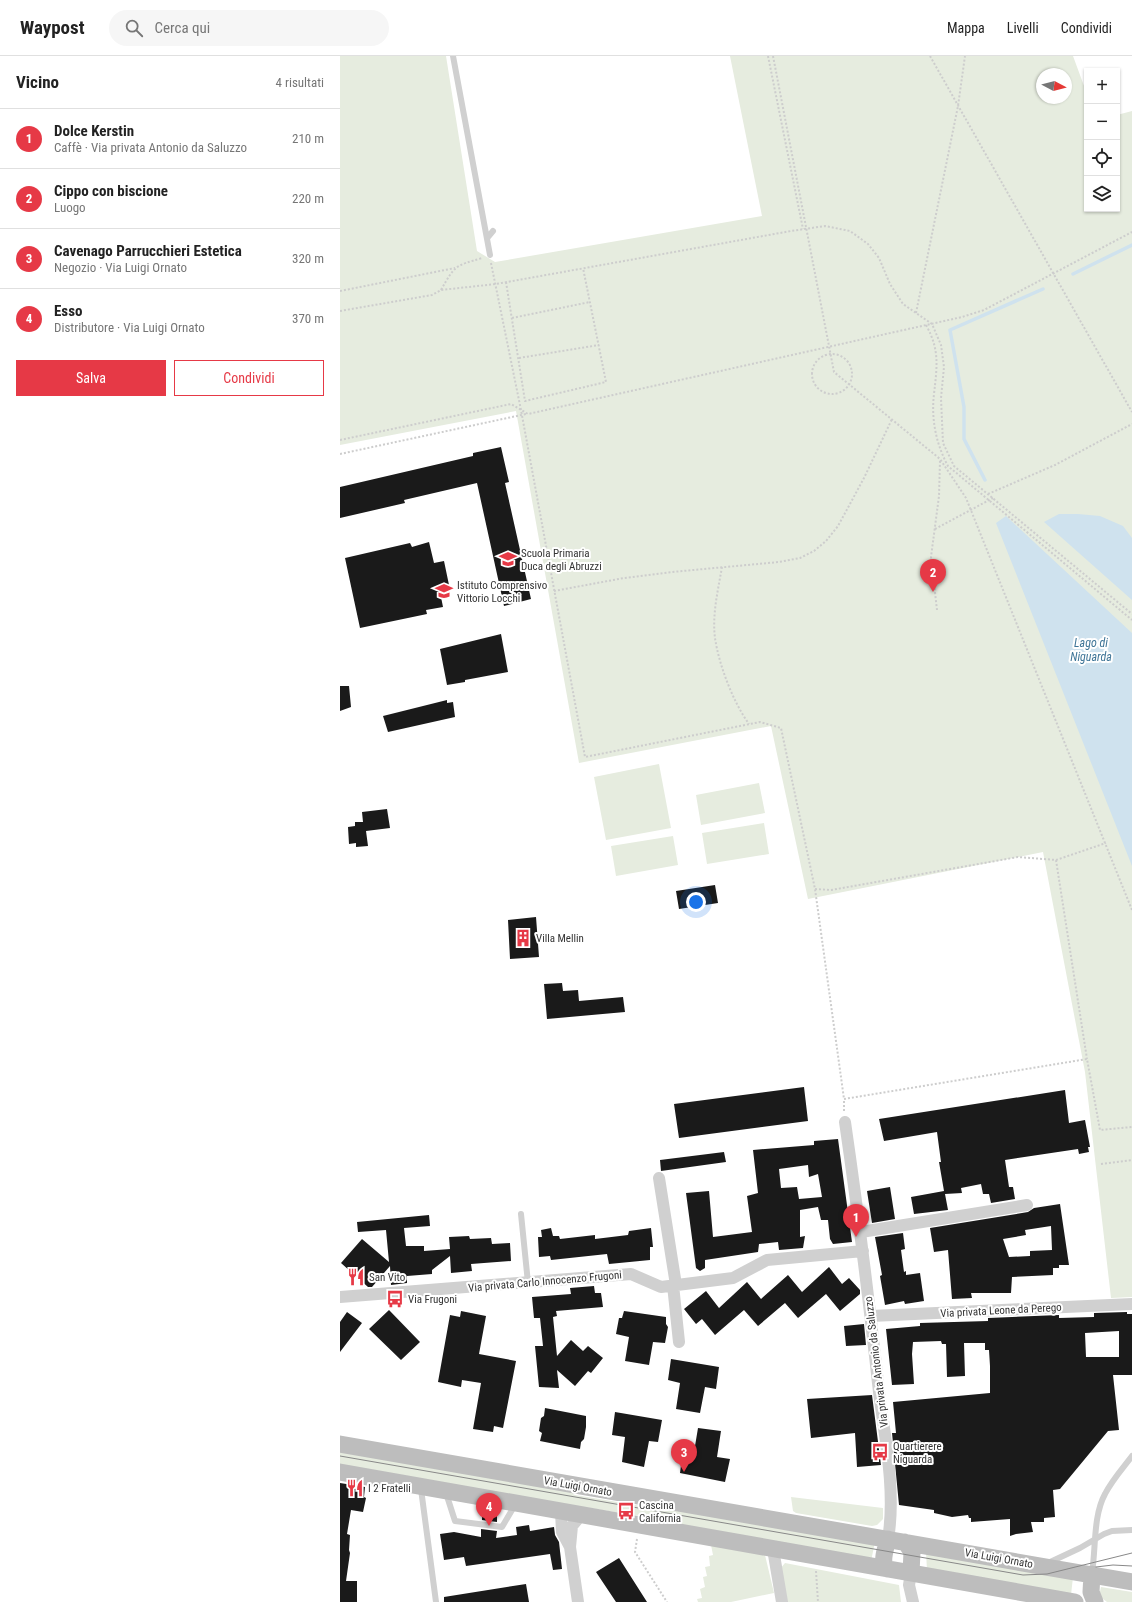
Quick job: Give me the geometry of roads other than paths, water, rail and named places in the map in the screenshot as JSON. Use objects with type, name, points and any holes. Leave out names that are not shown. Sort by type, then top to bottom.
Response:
[{"type":"main road","name":"Via Luigi Ornato","points":[[340,1444],[1041,1566],[1093,1568],[1132,1582]]},
{"type":"main road","points":[[340,1472],[1075,1602]]},
{"type":"main road","points":[[888,1539],[884,1560],[885,1566],[888,1569]]},
{"type":"main road","points":[[905,1542],[910,1548],[912,1554],[911,1573]]},
{"type":"main road","points":[[1093,1568],[1091,1592],[1095,1602]]},
{"type":"street","name":"Via privata Antonio da Saluzzo","points":[[845,1122],[861,1232],[892,1504],[888,1539]]},
{"type":"street","points":[[659,1178],[675,1285],[679,1342]]},
{"type":"street","points":[[861,1232],[1027,1204]]},
{"type":"street","name":"Via privata Carlo Innocenzo Frugoni","points":[[340,1297],[631,1274],[661,1286],[675,1285],[733,1278],[767,1260],[863,1252]]},
{"type":"street","name":"Via privata Leone da Perego","points":[[871,1316],[1132,1304]]},
{"type":"street","points":[[562,1512],[562,1532],[570,1547]]},
{"type":"street","points":[[578,1602],[570,1547],[572,1526],[581,1515]]},
{"type":"street","points":[[772,1549],[782,1602]]},
{"type":"street","points":[[911,1573],[909,1585],[913,1602]]},
{"type":"lane","points":[[453,56],[488,237],[490,255]]},
{"type":"lane","points":[[488,237],[493,231]]},
{"type":"lane","points":[[521,1214],[528,1283]]},
{"type":"lane","points":[[1093,1568],[1096,1525],[1104,1495],[1132,1456]]},
{"type":"lane","points":[[420,1487],[436,1602]]},
{"type":"lane","points":[[446,1491],[455,1521],[502,1527],[514,1509],[515,1504]]},
{"type":"lane","points":[[1041,1566],[1112,1531],[1132,1530]]},
{"type":"water","points":[[1059,514],[1100,516],[1123,526],[1132,538],[1132,600],[1044,522]]},
{"type":"water","name":"Lago di Niguarda","points":[[1006,516],[1132,633],[1132,866],[996,523]]},
{"type":"waterway","points":[[1073,274],[1132,245]]},
{"type":"waterway","points":[[985,480],[964,439],[964,407],[950,330],[1043,289]]},
{"type":"tram line","points":[[340,1456],[1023,1575],[1047,1574],[1132,1553]]},
{"type":"tram line","points":[[1096,1567],[1113,1565],[1132,1566]]},
{"type":"place","name":"Scuola Primaria Duca degli Abruzzi","points":[[508,559]]},
{"type":"place","name":"Istituto Comprensivo Vittorio Locchi","points":[[444,591]]},
{"type":"place","name":"Cippo con biscione","points":[[933,592]]},
{"type":"place","name":"Villa Mellin","points":[[523,938]]},
{"type":"place","name":"Dolce Kerstin","points":[[856,1237]]},
{"type":"place","name":"San Vito","points":[[356,1277]]},
{"type":"place","name":"Via Frugoni","points":[[395,1299]]},
{"type":"place","name":"Quartierere Niguarda","points":[[880,1452]]},
{"type":"place","name":"Cavenago Parrucchieri Estetica","points":[[684,1472]]},
{"type":"place","name":"I 2 Fratelli","points":[[355,1488]]},
{"type":"place","name":"Cascina California","points":[[626,1511]]},
{"type":"place","name":"Esso","points":[[489,1526]]}]
